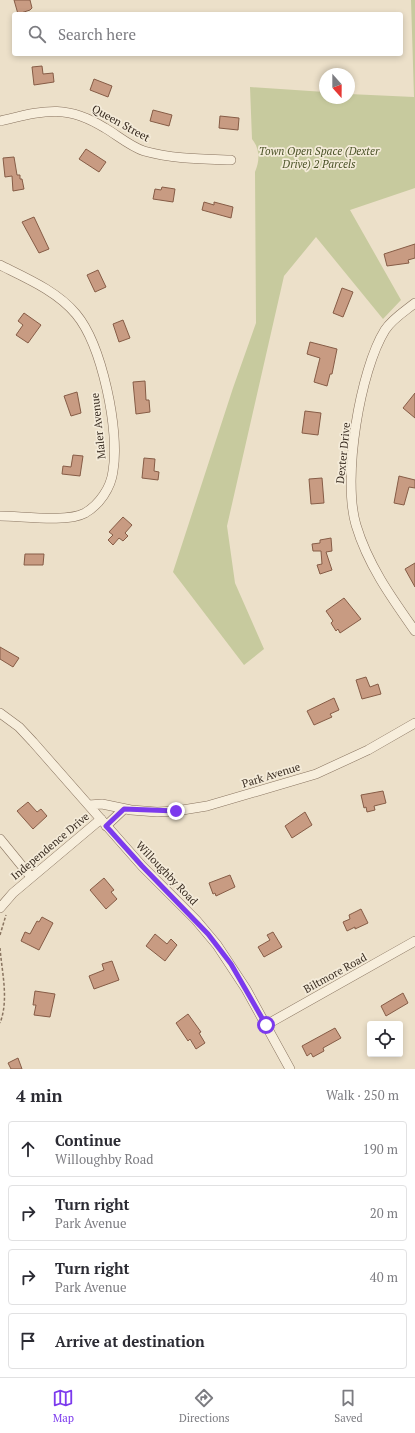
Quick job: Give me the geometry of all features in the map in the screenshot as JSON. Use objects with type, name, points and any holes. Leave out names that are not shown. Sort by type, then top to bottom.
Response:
[{"type":"street","name":"Queen Street","points":[[0,121],[57,110],[73,112],[88,117],[142,150],[180,158],[231,160]]},
{"type":"street","name":"Maler Avenue","points":[[0,265],[49,291],[67,304],[82,322],[98,359],[107,389],[114,445],[113,472],[111,480],[102,498],[89,510],[76,516],[0,516]]},
{"type":"street","name":"Dexter Drive","points":[[415,303],[386,328],[375,348],[364,384],[351,462],[351,492],[355,524],[367,554],[382,584],[415,631]]},
{"type":"street","name":"Willoughby Road","points":[[0,713],[19,727],[142,866],[208,934],[235,970],[290,1069]]},
{"type":"street","name":"Park Avenue","points":[[89,805],[102,804],[124,809],[176,811],[207,806],[316,774],[368,750],[415,724]]},
{"type":"street","points":[[104,823],[124,809]]},
{"type":"street","name":"Independence Drive","points":[[0,908],[13,893],[31,877],[104,823]]},
{"type":"street","points":[[0,839],[31,877]]},
{"type":"street","name":"Biltmore Road","points":[[266,1025],[415,941]]},
{"type":"path","points":[[0,948],[5,998],[4,1010],[0,1023]]},
{"type":"green space","name":"Town Open Space (Dexter Drive) 2 Parcels","points":[[411,0],[415,0],[415,188],[350,210],[401,300],[383,319],[316,237],[284,276],[227,526],[235,583],[264,649],[244,665],[173,572],[233,388],[256,323],[255,172],[258,163],[258,151],[252,139],[250,87],[319,92],[319,104],[355,104],[355,94],[414,97]]},
{"type":"building","points":[[14,0],[30,0],[32,8],[30,10],[17,12]]},
{"type":"building","points":[[42,66],[43,74],[53,73],[54,82],[34,85],[32,67]]},
{"type":"building","points":[[94,79],[112,86],[108,97],[90,90]]},
{"type":"building","points":[[153,110],[172,115],[169,126],[150,121]]},
{"type":"building","points":[[220,116],[239,118],[238,130],[219,128]]},
{"type":"building","points":[[86,149],[106,162],[99,172],[79,159]]},
{"type":"building","points":[[14,157],[17,175],[20,175],[20,179],[22,179],[24,189],[13,191],[12,176],[5,177],[3,158]]},
{"type":"building","points":[[162,187],[175,189],[173,202],[153,199],[155,189],[161,190]]},
{"type":"building","points":[[204,202],[214,205],[214,202],[233,207],[231,218],[202,210]]},
{"type":"building","points":[[34,217],[49,249],[39,253],[22,222]]},
{"type":"building","points":[[415,244],[415,258],[408,260],[409,263],[387,266],[384,254]]},
{"type":"building","points":[[98,270],[106,287],[95,292],[87,275]]},
{"type":"building","points":[[342,288],[353,292],[343,317],[333,313]]},
{"type":"building","points":[[24,313],[41,325],[28,343],[16,335],[23,325],[18,321]]},
{"type":"building","points":[[123,320],[130,338],[119,342],[113,324]]},
{"type":"building","points":[[310,342],[337,349],[332,374],[330,374],[327,386],[314,382],[320,358],[307,354]]},
{"type":"building","points":[[145,381],[146,400],[149,400],[150,412],[136,414],[133,382]]},
{"type":"building","points":[[77,392],[81,413],[71,416],[64,396]]},
{"type":"building","points":[[415,393],[415,418],[403,408]]},
{"type":"building","points":[[305,411],[321,413],[318,435],[302,433]]},
{"type":"building","points":[[73,455],[83,456],[80,476],[62,474],[63,466],[71,467]]},
{"type":"building","points":[[144,458],[155,459],[154,471],[159,472],[158,480],[142,478]]},
{"type":"building","points":[[399,476],[415,480],[415,488],[409,487],[404,505],[394,503]]},
{"type":"building","points":[[322,478],[324,503],[311,504],[309,479]]},
{"type":"building","points":[[123,517],[132,525],[125,533],[128,536],[123,541],[119,538],[113,545],[108,540],[113,535],[109,532]]},
{"type":"building","points":[[331,538],[332,551],[326,552],[332,570],[320,574],[317,565],[322,564],[321,551],[313,551],[312,544],[320,543],[320,540]]},
{"type":"building","points":[[25,554],[44,554],[43,565],[24,565]]},
{"type":"building","points":[[415,563],[415,587],[405,569]]},
{"type":"building","points":[[344,598],[361,619],[340,633],[338,629],[336,631],[331,623],[333,621],[326,611]]},
{"type":"building","points":[[0,647],[19,658],[13,667],[0,659]]},
{"type":"building","points":[[366,677],[370,687],[378,684],[381,694],[362,699],[356,680]]},
{"type":"building","points":[[334,698],[339,710],[330,714],[332,717],[314,725],[307,711]]},
{"type":"building","points":[[383,791],[386,803],[374,806],[375,810],[367,812],[366,807],[364,808],[361,795]]},
{"type":"building","points":[[28,802],[37,812],[41,809],[47,816],[33,829],[17,811]]},
{"type":"building","points":[[305,812],[312,825],[292,838],[285,826]]},
{"type":"building","points":[[230,875],[235,887],[216,896],[215,893],[213,894],[209,883]]},
{"type":"building","points":[[104,878],[114,890],[111,892],[117,899],[106,909],[90,890]]},
{"type":"building","points":[[361,909],[368,923],[347,931],[343,922],[350,919],[349,915]]},
{"type":"building","points":[[42,917],[53,923],[39,950],[21,941],[25,932],[30,934],[37,921],[39,922]]},
{"type":"building","points":[[273,932],[282,947],[264,957],[258,947],[270,940],[267,935]]},
{"type":"building","points":[[155,934],[167,944],[171,939],[177,945],[165,961],[146,946]]},
{"type":"building","points":[[112,961],[119,980],[94,989],[89,976],[104,970],[102,964]]},
{"type":"building","points":[[35,991],[55,994],[50,1017],[34,1015],[36,1005],[33,1005]]},
{"type":"building","points":[[403,993],[408,1003],[386,1016],[381,1006]]},
{"type":"building","points":[[188,1014],[201,1032],[199,1033],[205,1043],[196,1049],[190,1039],[188,1041],[176,1023]]},
{"type":"building","points":[[335,1028],[341,1038],[323,1048],[324,1051],[313,1057],[311,1053],[307,1056],[302,1046]]},
{"type":"building","points":[[18,1058],[22,1069],[11,1069],[8,1063]]},
{"type":"route","points":[[176,811],[157,812],[124,809],[112,822],[106,826],[142,866],[196,920],[217,945],[231,964],[266,1025]]}]
